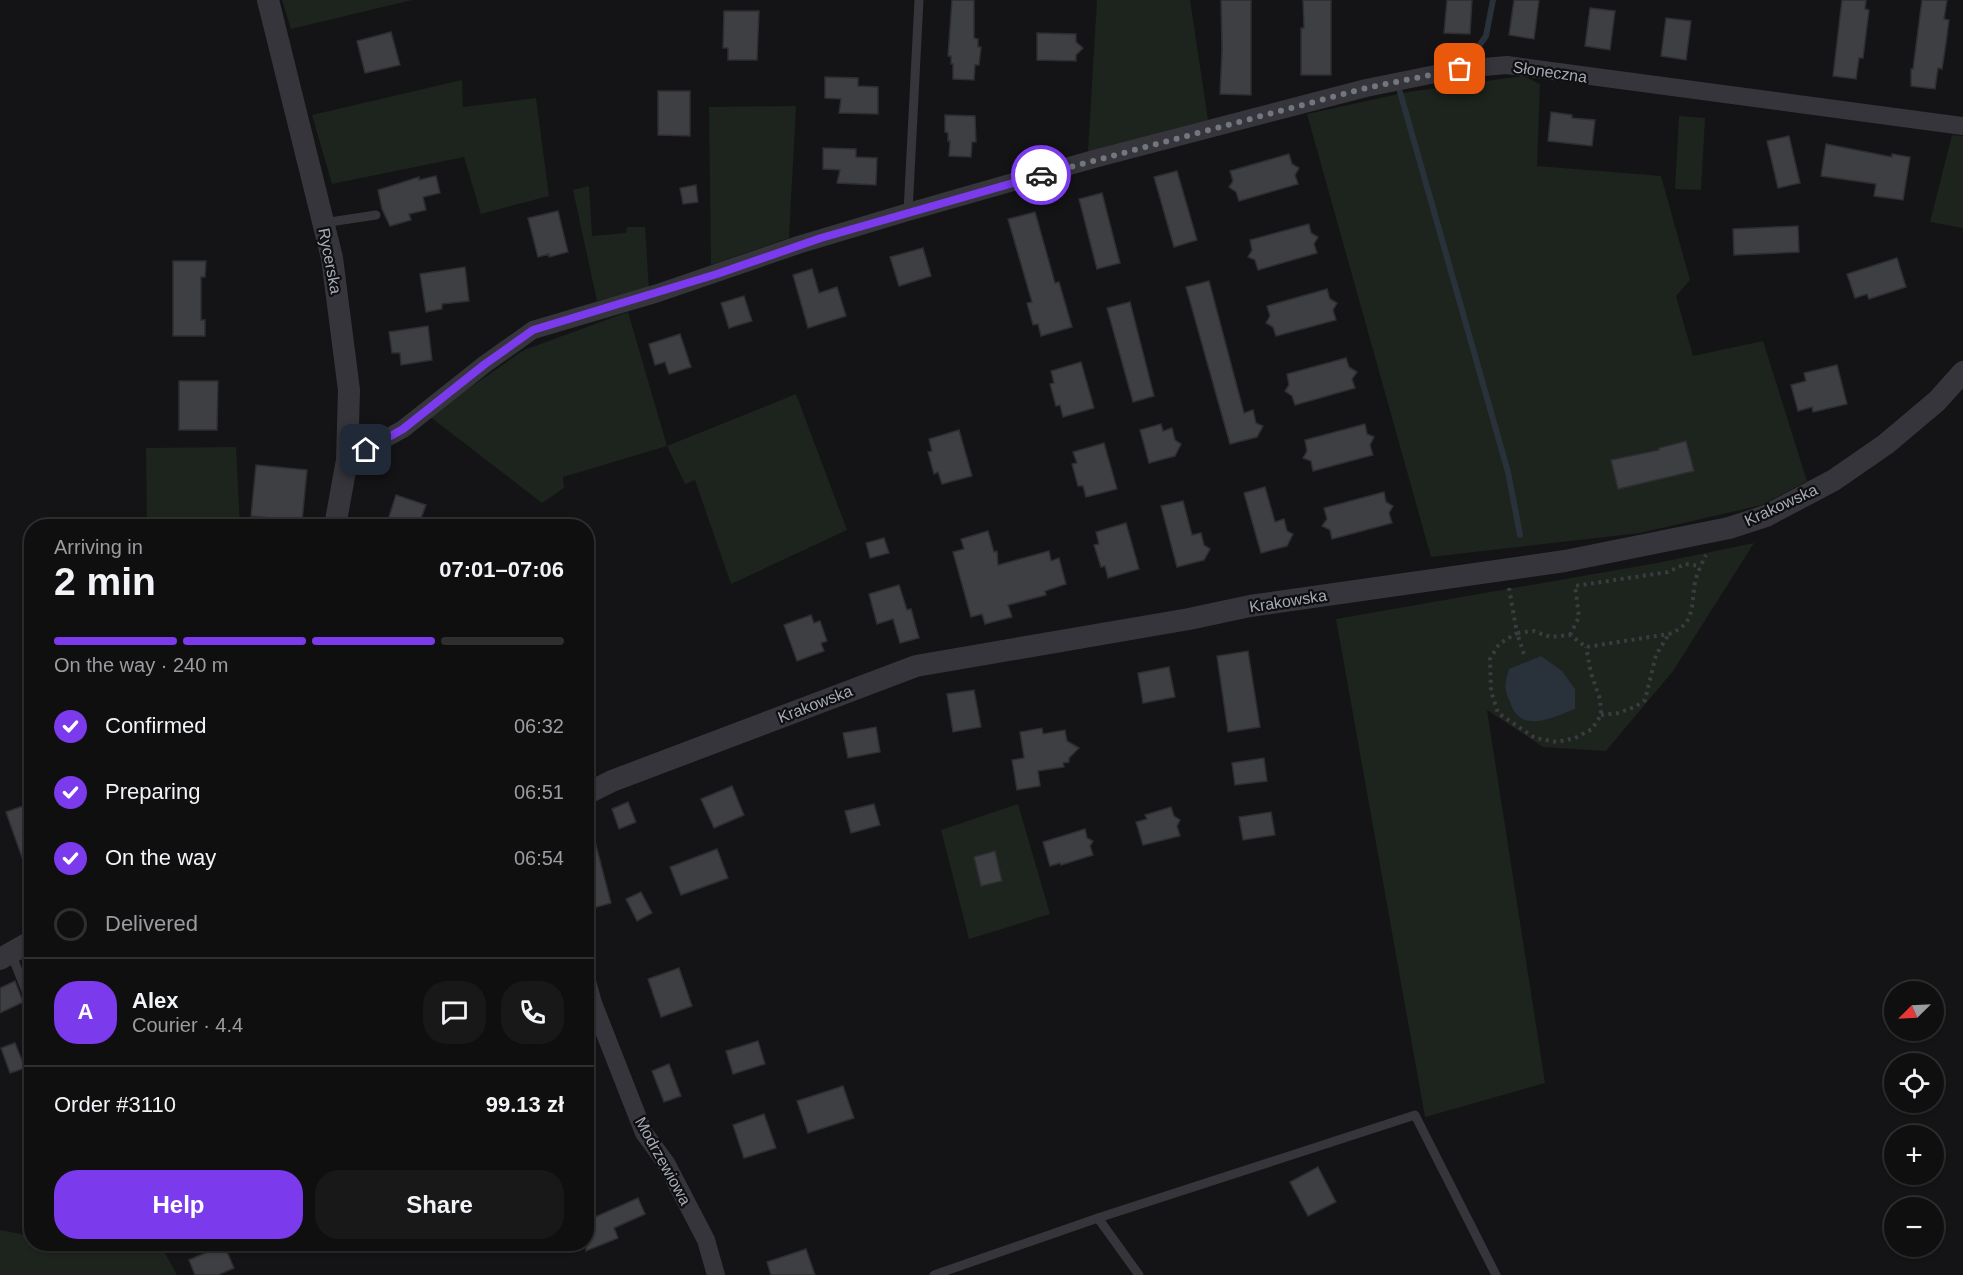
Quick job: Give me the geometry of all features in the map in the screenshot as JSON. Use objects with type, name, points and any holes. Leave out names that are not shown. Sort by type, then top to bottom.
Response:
[{"type":"street","name":"Rycerska","points":[[268,0],[332,258],[349,390],[347,460],[336,519]]},
{"type":"street","name":"Słoneczna","points":[[347,460],[403,429],[485,364],[533,330],[658,293],[798,245],[908,212],[1094,159],[1366,88],[1460,69],[1507,65],[1963,126]]},
{"type":"street","name":"Krakowska","points":[[594,790],[612,781],[916,666],[1261,605],[1565,561],[1729,528],[1767,516],[1834,480],[1886,444],[1937,401],[1963,372]]},
{"type":"street","points":[[6,956],[24,946]]},
{"type":"street","name":"Modrzewiowa","points":[[594,1006],[644,1133],[666,1163],[706,1240],[716,1275]]},
{"type":"lane","points":[[908,212],[919,0]]},
{"type":"lane","points":[[323,223],[376,215]]},
{"type":"lane","points":[[6,956],[24,991]]},
{"type":"lane","points":[[934,1275],[946,1273],[1098,1218],[1415,1115],[1496,1275]]},
{"type":"lane","points":[[1098,1218],[1139,1275]]},
{"type":"path","points":[[1586,647],[1679,631],[1688,620],[1694,602],[1696,579],[1708,549]]},
{"type":"path","points":[[1570,635],[1579,617],[1575,586],[1668,572],[1685,564],[1701,566]]},
{"type":"path","points":[[1505,570],[1517,633],[1524,654]]},
{"type":"path","points":[[1534,631],[1550,637],[1570,635],[1579,639],[1586,647],[1591,673],[1600,699],[1601,715],[1592,729],[1575,738],[1557,742],[1535,738],[1498,713],[1491,692],[1490,659],[1499,644],[1517,633],[1534,631]]},
{"type":"path","points":[[1601,715],[1635,707],[1645,700],[1656,656],[1669,634]]},
{"type":"shaded area","points":[[282,0],[412,0],[291,29]]},
{"type":"shaded area","points":[[1097,0],[1190,0],[1208,120],[1088,152]]},
{"type":"shaded area","points":[[1523,76],[1540,84],[1537,166],[1661,176],[1690,280],[1676,296],[1693,356],[1763,341],[1807,481],[1762,505],[1640,533],[1431,557],[1307,114],[1408,92]]},
{"type":"shaded area","points":[[462,80],[463,107],[536,98],[549,196],[481,214],[464,157],[332,184],[312,115]]},
{"type":"shaded area","points":[[796,106],[789,238],[711,265],[709,107]]},
{"type":"shaded area","points":[[1679,116],[1705,118],[1701,190],[1675,189]]},
{"type":"shaded area","points":[[1952,135],[1963,136],[1963,228],[1930,222]]},
{"type":"shaded area","points":[[589,186],[592,236],[626,233],[627,227],[645,227],[649,288],[597,301],[573,190]]},
{"type":"shaded area","points":[[628,312],[667,446],[563,477],[564,488],[542,503],[429,416],[524,350]]},
{"type":"shaded area","points":[[796,394],[847,530],[731,584],[695,480],[685,484],[667,446]]},
{"type":"shaded area","points":[[236,447],[240,519],[147,519],[146,448]]},
{"type":"shaded area","points":[[1754,543],[1673,671],[1606,751],[1543,747],[1487,710],[1545,1083],[1425,1117],[1336,619],[1657,563]]},
{"type":"shaded area","points":[[1541,656],[1562,671],[1575,689],[1575,709],[1548,719],[1531,721],[1516,714],[1507,694],[1506,684],[1509,669]]},
{"type":"shaded area","points":[[1018,804],[1050,914],[969,939],[941,830]]},
{"type":"shaded area","points":[[0,1230],[24,1235],[24,1251],[164,1251],[177,1275],[0,1275]]},
{"type":"building","points":[[952,0],[974,0],[974,38],[978,39],[978,47],[981,47],[979,65],[975,65],[974,80],[953,79],[953,64],[951,64],[951,56],[948,56]]},
{"type":"building","points":[[1221,0],[1251,0],[1251,95],[1220,94]]},
{"type":"building","points":[[1303,0],[1331,0],[1331,75],[1301,75]]},
{"type":"building","points":[[1447,0],[1472,0],[1470,34],[1444,33]]},
{"type":"building","points":[[1514,0],[1539,0],[1534,39],[1509,35]]},
{"type":"building","points":[[1842,0],[1866,0],[1865,9],[1869,10],[1863,58],[1859,58],[1856,79],[1833,76]]},
{"type":"building","points":[[1922,0],[1947,0],[1944,19],[1949,20],[1946,43],[1942,69],[1938,68],[1935,89],[1911,86],[1911,69],[1913,69]]},
{"type":"building","points":[[1590,8],[1615,11],[1610,50],[1585,46]]},
{"type":"building","points":[[724,11],[759,11],[757,60],[728,60],[728,48],[723,48]]},
{"type":"building","points":[[1666,18],[1691,21],[1686,60],[1661,56]]},
{"type":"building","points":[[391,32],[400,65],[365,73],[357,41]]},
{"type":"building","points":[[1037,33],[1076,34],[1076,42],[1083,48],[1076,55],[1076,61],[1037,60]]},
{"type":"building","points":[[825,77],[858,78],[858,86],[878,87],[878,114],[839,113],[841,99],[825,98]]},
{"type":"building","points":[[658,91],[690,91],[690,136],[658,135]]},
{"type":"building","points":[[1551,112],[1572,115],[1572,118],[1595,120],[1592,146],[1548,141]]},
{"type":"building","points":[[945,115],[975,116],[976,142],[972,142],[971,157],[949,156],[950,141],[948,141],[948,133],[945,132]]},
{"type":"building","points":[[1789,136],[1800,183],[1778,188],[1767,141]]},
{"type":"building","points":[[1826,144],[1892,157],[1892,154],[1910,157],[1903,200],[1874,196],[1876,184],[1821,176]]},
{"type":"building","points":[[823,148],[856,149],[856,157],[877,158],[876,185],[837,183],[840,170],[823,169]]},
{"type":"building","points":[[1289,154],[1292,164],[1299,168],[1295,175],[1298,184],[1239,201],[1236,192],[1229,187],[1233,181],[1230,171]]},
{"type":"building","points":[[1177,171],[1197,240],[1174,247],[1154,177]]},
{"type":"building","points":[[436,176],[440,193],[423,197],[426,210],[409,214],[411,220],[390,226],[382,209],[378,190],[419,177],[419,180]]},
{"type":"building","points":[[696,185],[698,202],[683,204],[680,188]]},
{"type":"building","points":[[1102,193],[1120,263],[1097,269],[1079,199]]},
{"type":"building","points":[[558,211],[568,252],[549,257],[549,254],[538,257],[528,218]]},
{"type":"building","points":[[1035,212],[1055,283],[1059,282],[1072,327],[1041,336],[1038,324],[1033,325],[1027,303],[1032,302],[1008,219]]},
{"type":"building","points":[[1309,224],[1311,233],[1318,237],[1314,244],[1317,253],[1258,270],[1255,260],[1248,257],[1252,250],[1250,240]]},
{"type":"building","points":[[1798,226],[1799,252],[1734,255],[1733,229]]},
{"type":"building","points":[[923,248],[931,276],[899,286],[890,257]]},
{"type":"building","points":[[1897,258],[1906,287],[1869,299],[1867,294],[1855,298],[1847,274]]},
{"type":"building","points":[[173,261],[206,261],[205,277],[201,277],[201,320],[205,320],[205,336],[173,336]]},
{"type":"building","points":[[465,267],[469,301],[442,304],[442,309],[426,312],[420,274]]},
{"type":"building","points":[[812,269],[819,293],[837,287],[846,316],[808,328],[793,275]]},
{"type":"building","points":[[1209,281],[1244,413],[1253,410],[1256,423],[1263,426],[1257,437],[1230,444],[1186,287]]},
{"type":"building","points":[[1327,289],[1330,299],[1337,303],[1333,310],[1336,320],[1276,336],[1273,327],[1266,323],[1270,316],[1267,306]]},
{"type":"building","points":[[744,296],[752,321],[729,328],[721,303]]},
{"type":"building","points":[[1130,302],[1154,396],[1133,402],[1107,308]]},
{"type":"building","points":[[428,326],[432,360],[401,365],[400,353],[392,353],[389,332]]},
{"type":"building","points":[[680,334],[691,367],[669,374],[665,362],[655,365],[649,344]]},
{"type":"building","points":[[1346,358],[1349,367],[1357,372],[1352,379],[1355,388],[1295,405],[1292,396],[1285,391],[1289,385],[1287,374]]},
{"type":"building","points":[[1081,362],[1094,408],[1063,417],[1060,405],[1056,406],[1050,384],[1054,383],[1051,371]]},
{"type":"building","points":[[1837,365],[1847,404],[1813,412],[1812,407],[1798,411],[1791,385],[1806,381],[1804,373]]},
{"type":"building","points":[[179,381],[218,381],[217,430],[179,430]]},
{"type":"building","points":[[1161,424],[1163,431],[1172,428],[1175,440],[1181,444],[1175,456],[1149,463],[1140,430]]},
{"type":"building","points":[[1365,424],[1367,434],[1374,437],[1370,445],[1373,455],[1313,471],[1311,461],[1303,458],[1307,451],[1305,440]]},
{"type":"building","points":[[959,430],[972,476],[942,484],[938,472],[934,474],[928,452],[932,451],[929,439]]},
{"type":"building","points":[[1686,441],[1694,471],[1618,489],[1611,460],[1659,450],[1659,448]]},
{"type":"building","points":[[1104,443],[1117,489],[1086,497],[1083,486],[1078,486],[1072,464],[1077,463],[1073,452]]},
{"type":"building","points":[[256,465],[307,470],[302,519],[251,516]]},
{"type":"building","points":[[1265,487],[1275,522],[1284,519],[1287,531],[1293,534],[1287,546],[1261,553],[1244,493]]},
{"type":"building","points":[[1384,492],[1386,502],[1393,506],[1389,513],[1392,523],[1332,539],[1330,530],[1322,526],[1327,519],[1324,508]]},
{"type":"building","points":[[396,495],[426,505],[421,519],[388,519]]},
{"type":"building","points":[[1183,501],[1192,535],[1201,533],[1204,545],[1210,549],[1204,560],[1177,567],[1161,506]]},
{"type":"building","points":[[1126,523],[1139,569],[1108,578],[1105,566],[1101,567],[1094,545],[1099,544],[1096,532]]},
{"type":"building","points":[[988,531],[994,552],[997,551],[998,565],[1049,551],[1051,561],[1059,558],[1066,584],[1045,591],[1046,595],[1008,605],[1012,617],[985,624],[982,614],[971,617],[953,552],[964,549],[961,539]]},
{"type":"building","points":[[884,538],[889,553],[870,558],[866,543]]},
{"type":"building","points":[[899,585],[907,610],[911,609],[919,638],[900,643],[893,619],[877,624],[869,594]]},
{"type":"building","points":[[811,615],[814,623],[820,621],[827,641],[821,643],[824,651],[797,661],[784,625]]},
{"type":"building","points":[[1248,651],[1260,727],[1228,732],[1217,656]]},
{"type":"building","points":[[1169,667],[1175,697],[1143,703],[1138,673]]},
{"type":"building","points":[[974,690],[981,727],[953,732],[947,694]]},
{"type":"building","points":[[876,727],[880,752],[848,758],[843,733]]},
{"type":"building","points":[[1042,728],[1043,734],[1065,730],[1067,741],[1079,748],[1069,758],[1069,762],[1063,763],[1064,767],[1038,771],[1040,786],[1017,790],[1012,760],[1024,758],[1020,732]]},
{"type":"building","points":[[1264,758],[1267,781],[1235,785],[1232,763]]},
{"type":"building","points":[[732,786],[744,815],[714,828],[701,799]]},
{"type":"building","points":[[628,802],[636,822],[619,829],[612,809]]},
{"type":"building","points":[[874,804],[880,825],[851,833],[845,811]]},
{"type":"building","points":[[24,806],[24,863],[6,812]]},
{"type":"building","points":[[1171,807],[1174,816],[1180,820],[1177,826],[1180,836],[1143,845],[1136,822],[1147,819],[1145,815]]},
{"type":"building","points":[[1271,812],[1275,835],[1243,840],[1239,817]]},
{"type":"building","points":[[1085,829],[1087,838],[1093,841],[1090,846],[1093,855],[1050,866],[1043,842]]},
{"type":"building","points":[[594,838],[611,903],[594,908]]},
{"type":"building","points":[[717,849],[728,878],[681,895],[670,867]]},
{"type":"building","points":[[995,851],[1002,881],[981,886],[974,857]]},
{"type":"building","points":[[641,892],[652,913],[637,921],[626,899]]},
{"type":"building","points":[[679,968],[692,1006],[661,1017],[648,979]]},
{"type":"building","points":[[15,981],[23,1002],[0,1013],[0,988]]},
{"type":"building","points":[[758,1041],[765,1064],[733,1074],[726,1051]]},
{"type":"building","points":[[15,1043],[24,1068],[10,1073],[1,1048]]},
{"type":"building","points":[[669,1064],[681,1096],[664,1102],[652,1071]]},
{"type":"building","points":[[843,1086],[854,1118],[808,1133],[797,1101]]},
{"type":"building","points":[[764,1114],[776,1148],[744,1158],[733,1125]]},
{"type":"building","points":[[1318,1167],[1336,1202],[1308,1216],[1290,1182]]},
{"type":"building","points":[[638,1198],[645,1214],[614,1228],[618,1238],[594,1248],[594,1217]]},
{"type":"building","points":[[806,1249],[815,1275],[771,1275],[767,1262]]},
{"type":"building","points":[[210,1251],[227,1251],[234,1268],[218,1275],[195,1275],[189,1260]]},
{"type":"waterway","points":[[1454,62],[1471,57],[1486,36],[1493,0]]},
{"type":"waterway","points":[[1400,92],[1508,472],[1520,535]]},
{"type":"way so far","points":[[1041,175],[1366,88],[1460,69]]},
{"type":"route","points":[[366,450],[403,429],[485,364],[533,330],[658,293],[798,245],[1041,175]]}]
